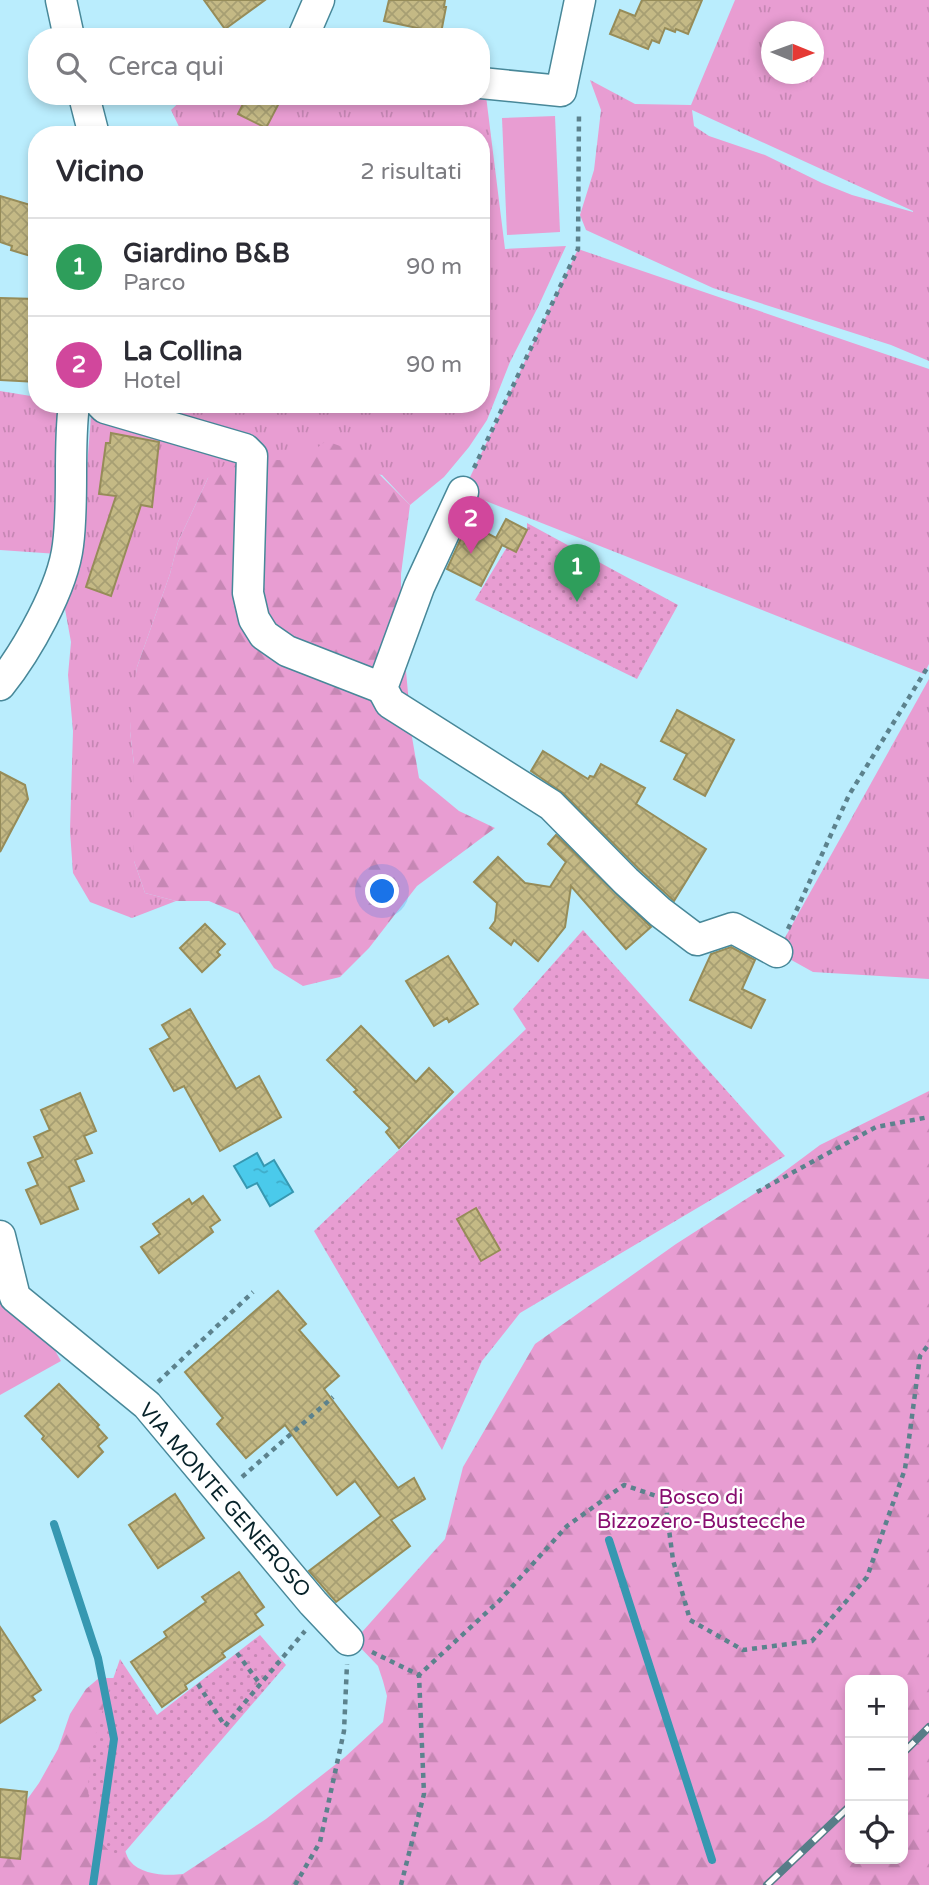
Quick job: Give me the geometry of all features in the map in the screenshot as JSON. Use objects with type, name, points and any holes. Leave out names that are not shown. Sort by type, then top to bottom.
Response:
[{"type":"street","points":[[61,0],[67,28]]},
{"type":"street","points":[[307,28],[319,0]]},
{"type":"street","points":[[490,84],[561,91],[580,0]]},
{"type":"street","points":[[86,105],[92,126]]},
{"type":"street","points":[[0,685],[18,662],[59,582],[68,546],[73,413]]},
{"type":"street","points":[[122,413],[245,449],[252,456],[248,593],[254,619],[264,635],[287,651],[382,688],[390,703],[551,806],[626,881],[660,912],[697,940],[733,928],[777,953]]},
{"type":"street","points":[[382,688],[419,587],[463,492]]},
{"type":"street","name":"VIA MONTE GENEROSO","points":[[0,1236],[15,1297],[140,1399],[348,1640]]},
{"type":"path","points":[[463,492],[578,249],[579,106],[561,91]]},
{"type":"path","points":[[777,953],[849,795],[929,665]]},
{"type":"path","points":[[757,1192],[876,1127],[929,1117]]},
{"type":"path","points":[[140,1399],[253,1292]]},
{"type":"path","points":[[401,1885],[424,1794],[419,1675],[500,1600],[567,1526],[624,1485],[666,1499],[673,1560],[690,1620],[743,1650],[812,1641],[867,1577],[905,1469],[920,1356],[929,1344]]},
{"type":"path","points":[[223,1494],[333,1397]]},
{"type":"path","points":[[198,1684],[225,1726],[322,1612]]},
{"type":"path","points":[[295,1885],[320,1842],[344,1731],[348,1640],[419,1675]]},
{"type":"path","points":[[237,1653],[260,1684]]},
{"type":"green space","points":[[735,0],[929,0],[929,361],[891,345],[713,288],[586,230],[580,215],[594,170],[601,110],[590,80],[635,104],[691,105]],"holes":[[[692,110],[913,211],[852,195],[765,155],[709,136],[694,126]]]},
{"type":"green space","points":[[176,105],[487,105],[490,126],[179,126],[171,110]]},
{"type":"green space","points":[[555,116],[560,232],[507,235],[502,118]]},
{"type":"green space","points":[[490,128],[505,249],[566,246],[510,362],[490,412]]},
{"type":"green space","points":[[578,249],[929,369],[929,664],[924,674],[463,492]]},
{"type":"green space","points":[[0,391],[28,396],[28,413],[57,413],[58,554],[0,550]]},
{"type":"green space","points":[[91,413],[490,413],[469,447],[444,477],[410,505],[382,475],[300,461],[208,478],[178,542],[170,574],[137,667],[130,731],[134,764],[134,861],[145,893],[176,901],[132,918],[90,902],[73,873],[70,831],[73,731],[68,675],[71,642],[65,609],[79,568]]},
{"type":"green space","points":[[326,441],[357,452],[410,505],[401,574],[401,616],[412,737],[419,778],[459,811],[495,828],[417,886],[369,948],[340,977],[303,986],[274,968],[239,914],[209,901],[176,901],[145,893],[134,861],[134,764],[130,731],[137,667],[170,574],[178,542],[208,478],[234,458],[300,461]]},
{"type":"green space","points":[[527,523],[678,605],[637,679],[475,600],[507,547],[516,552],[527,531]]},
{"type":"green space","points":[[929,679],[929,979],[813,972],[777,952]]},
{"type":"green space","points":[[583,930],[785,1156],[520,1313],[482,1361],[442,1450],[314,1231],[526,1029],[513,1009]]},
{"type":"green space","name":"Bosco di Bizzozero-Bustecche","points":[[929,1091],[929,1885],[0,1885],[0,1821],[21,1808],[39,1783],[58,1749],[70,1714],[86,1689],[99,1678],[114,1678],[122,1840],[130,1861],[147,1872],[183,1874],[266,1819],[345,1757],[383,1722],[387,1696],[378,1666],[354,1641],[445,1539],[463,1467],[535,1344],[676,1244],[757,1192],[820,1145]]},
{"type":"green space","points":[[0,1282],[48,1338],[61,1361],[0,1395]]},
{"type":"green space","points":[[260,1635],[286,1665],[118,1860],[97,1835],[88,1792],[93,1746],[120,1659],[157,1715]]},
{"type":"water","points":[[257,1153],[264,1166],[274,1160],[293,1192],[270,1206],[257,1183],[247,1188],[234,1166]]},
{"type":"building","points":[[204,0],[265,0],[226,28]]},
{"type":"building","points":[[389,0],[445,0],[442,28],[417,28],[384,21]]},
{"type":"building","points":[[642,0],[702,0],[688,34],[665,28],[659,43],[652,40],[648,49],[610,34],[620,10],[635,16]]},
{"type":"building","points":[[242,105],[278,105],[267,126],[238,114]]},
{"type":"building","points":[[0,196],[28,204],[28,255],[11,250],[12,246],[0,242]]},
{"type":"building","points":[[0,298],[28,299],[28,382],[0,380]]},
{"type":"building","points":[[111,433],[159,442],[152,507],[141,505],[111,596],[86,587],[116,496],[99,494],[106,443],[110,443]]},
{"type":"building","points":[[506,519],[527,530],[516,552],[502,545],[481,586],[447,569],[468,523],[496,538]]},
{"type":"building","points":[[677,710],[734,740],[705,796],[674,779],[687,754],[661,741]]},
{"type":"building","points":[[543,751],[588,779],[590,776],[594,777],[601,764],[645,788],[636,804],[706,849],[674,901],[563,793],[531,771]]},
{"type":"building","points":[[0,772],[25,785],[28,799],[0,852]]},
{"type":"building","points":[[556,835],[651,927],[626,949],[571,886],[565,927],[538,961],[514,940],[511,945],[490,928],[495,921],[497,903],[474,882],[498,857],[525,883],[550,887],[566,862],[548,844]]},
{"type":"building","points":[[205,924],[225,944],[217,952],[220,955],[202,972],[180,948]]},
{"type":"building","points":[[731,947],[755,960],[742,989],[765,1000],[751,1028],[690,1000],[711,954]]},
{"type":"building","points":[[448,956],[478,1004],[449,1022],[447,1018],[434,1026],[406,981]]},
{"type":"building","points":[[190,1009],[236,1089],[259,1076],[281,1117],[220,1151],[184,1086],[174,1091],[150,1049],[170,1038],[162,1025]]},
{"type":"building","points":[[361,1026],[416,1082],[429,1068],[453,1092],[399,1148],[386,1132],[390,1128],[327,1060]]},
{"type":"building","points":[[80,1093],[96,1131],[84,1136],[92,1153],[75,1160],[84,1181],[69,1187],[78,1209],[41,1224],[26,1190],[38,1185],[28,1163],[43,1157],[34,1137],[50,1130],[41,1110]]},
{"type":"building","points":[[203,1196],[220,1220],[210,1227],[213,1232],[159,1273],[141,1247],[160,1234],[153,1224],[189,1199],[192,1204]]},
{"type":"building","points":[[476,1208],[500,1250],[481,1261],[457,1219]]},
{"type":"building","points":[[278,1291],[306,1324],[299,1330],[339,1376],[324,1389],[398,1488],[414,1478],[425,1499],[391,1520],[410,1546],[336,1602],[309,1571],[381,1516],[355,1481],[337,1495],[285,1425],[246,1458],[217,1424],[223,1418],[185,1372]]},
{"type":"building","points":[[59,1384],[99,1425],[97,1427],[107,1438],[98,1446],[103,1452],[78,1477],[42,1439],[44,1436],[25,1416]]},
{"type":"building","points":[[175,1494],[204,1538],[158,1568],[129,1525]]},
{"type":"building","points":[[239,1572],[264,1607],[255,1614],[263,1625],[222,1653],[225,1657],[185,1685],[187,1689],[162,1707],[131,1662],[167,1637],[164,1632],[206,1602],[202,1597]]},
{"type":"building","points":[[0,1627],[41,1690],[32,1696],[35,1700],[0,1723]]},
{"type":"building","points":[[0,1789],[27,1792],[20,1859],[0,1857]]},
{"type":"waterway","points":[[54,1524],[98,1658],[114,1739],[93,1885]]},
{"type":"waterway","points":[[609,1540],[712,1860]]},
{"type":"railway","points":[[908,1748],[929,1727]]},
{"type":"railway","points":[[767,1885],[845,1811]]},
{"type":"place","name":"La Collina","points":[[471,554]]},
{"type":"place","name":"Giardino B&B","points":[[577,602]]}]
